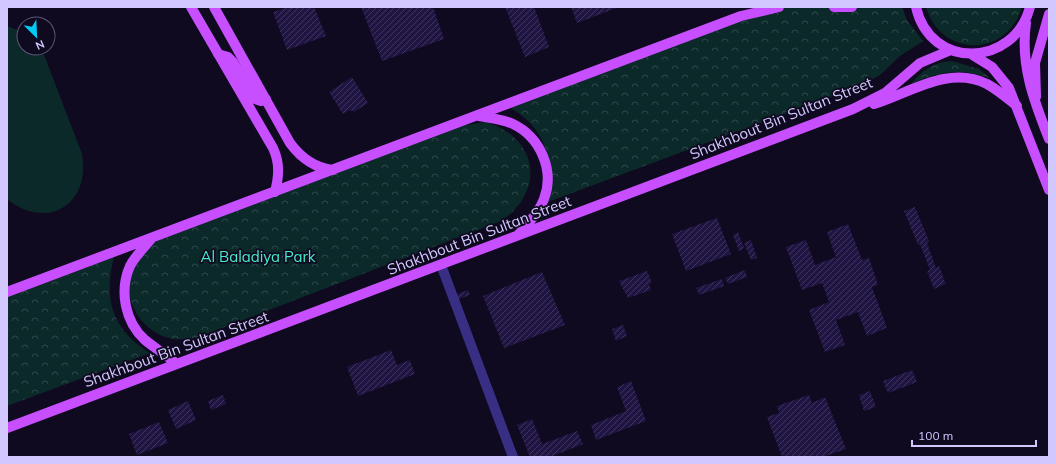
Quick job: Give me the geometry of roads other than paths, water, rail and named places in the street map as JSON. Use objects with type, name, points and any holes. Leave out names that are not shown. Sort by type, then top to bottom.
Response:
[{"type":"main road","points":[[191,7],[276,154],[279,173],[275,192]]},
{"type":"main road","points":[[214,7],[294,149],[312,164],[333,170]]},
{"type":"main road","points":[[7,292],[480,116],[741,16],[758,7]]},
{"type":"main road","points":[[741,16],[779,7]]},
{"type":"main road","points":[[834,7],[852,7]]},
{"type":"main road","points":[[916,7],[927,32],[938,42],[951,50],[971,54],[986,62],[998,73],[1009,88],[1049,190]]},
{"type":"main road","points":[[1030,7],[1027,17],[1024,43],[1026,69],[1037,107],[1049,139]]},
{"type":"main road","points":[[1037,107],[1035,63],[1049,14]]},
{"type":"main road","points":[[971,54],[991,51],[1009,42],[1027,17]]},
{"type":"main road","name":"Shakhbout Bin Sultan Street","points":[[7,428],[853,109],[885,93],[920,63],[951,50]]},
{"type":"main road","points":[[218,54],[228,57],[233,62],[255,98],[261,101],[266,99]]},
{"type":"main road","points":[[853,109],[885,100],[933,81],[954,77],[965,77],[985,83],[1017,106]]},
{"type":"main road","points":[[480,116],[501,120],[521,128],[536,143],[545,160],[548,178],[544,199],[533,218],[518,236]]},
{"type":"main road","points":[[153,238],[135,258],[129,270],[124,290],[126,308],[138,332],[146,340],[178,364]]},
{"type":"street","points":[[441,265],[513,457]]},
{"type":"park label","name":"Al Baladiya Park","points":[[258,256]]}]
